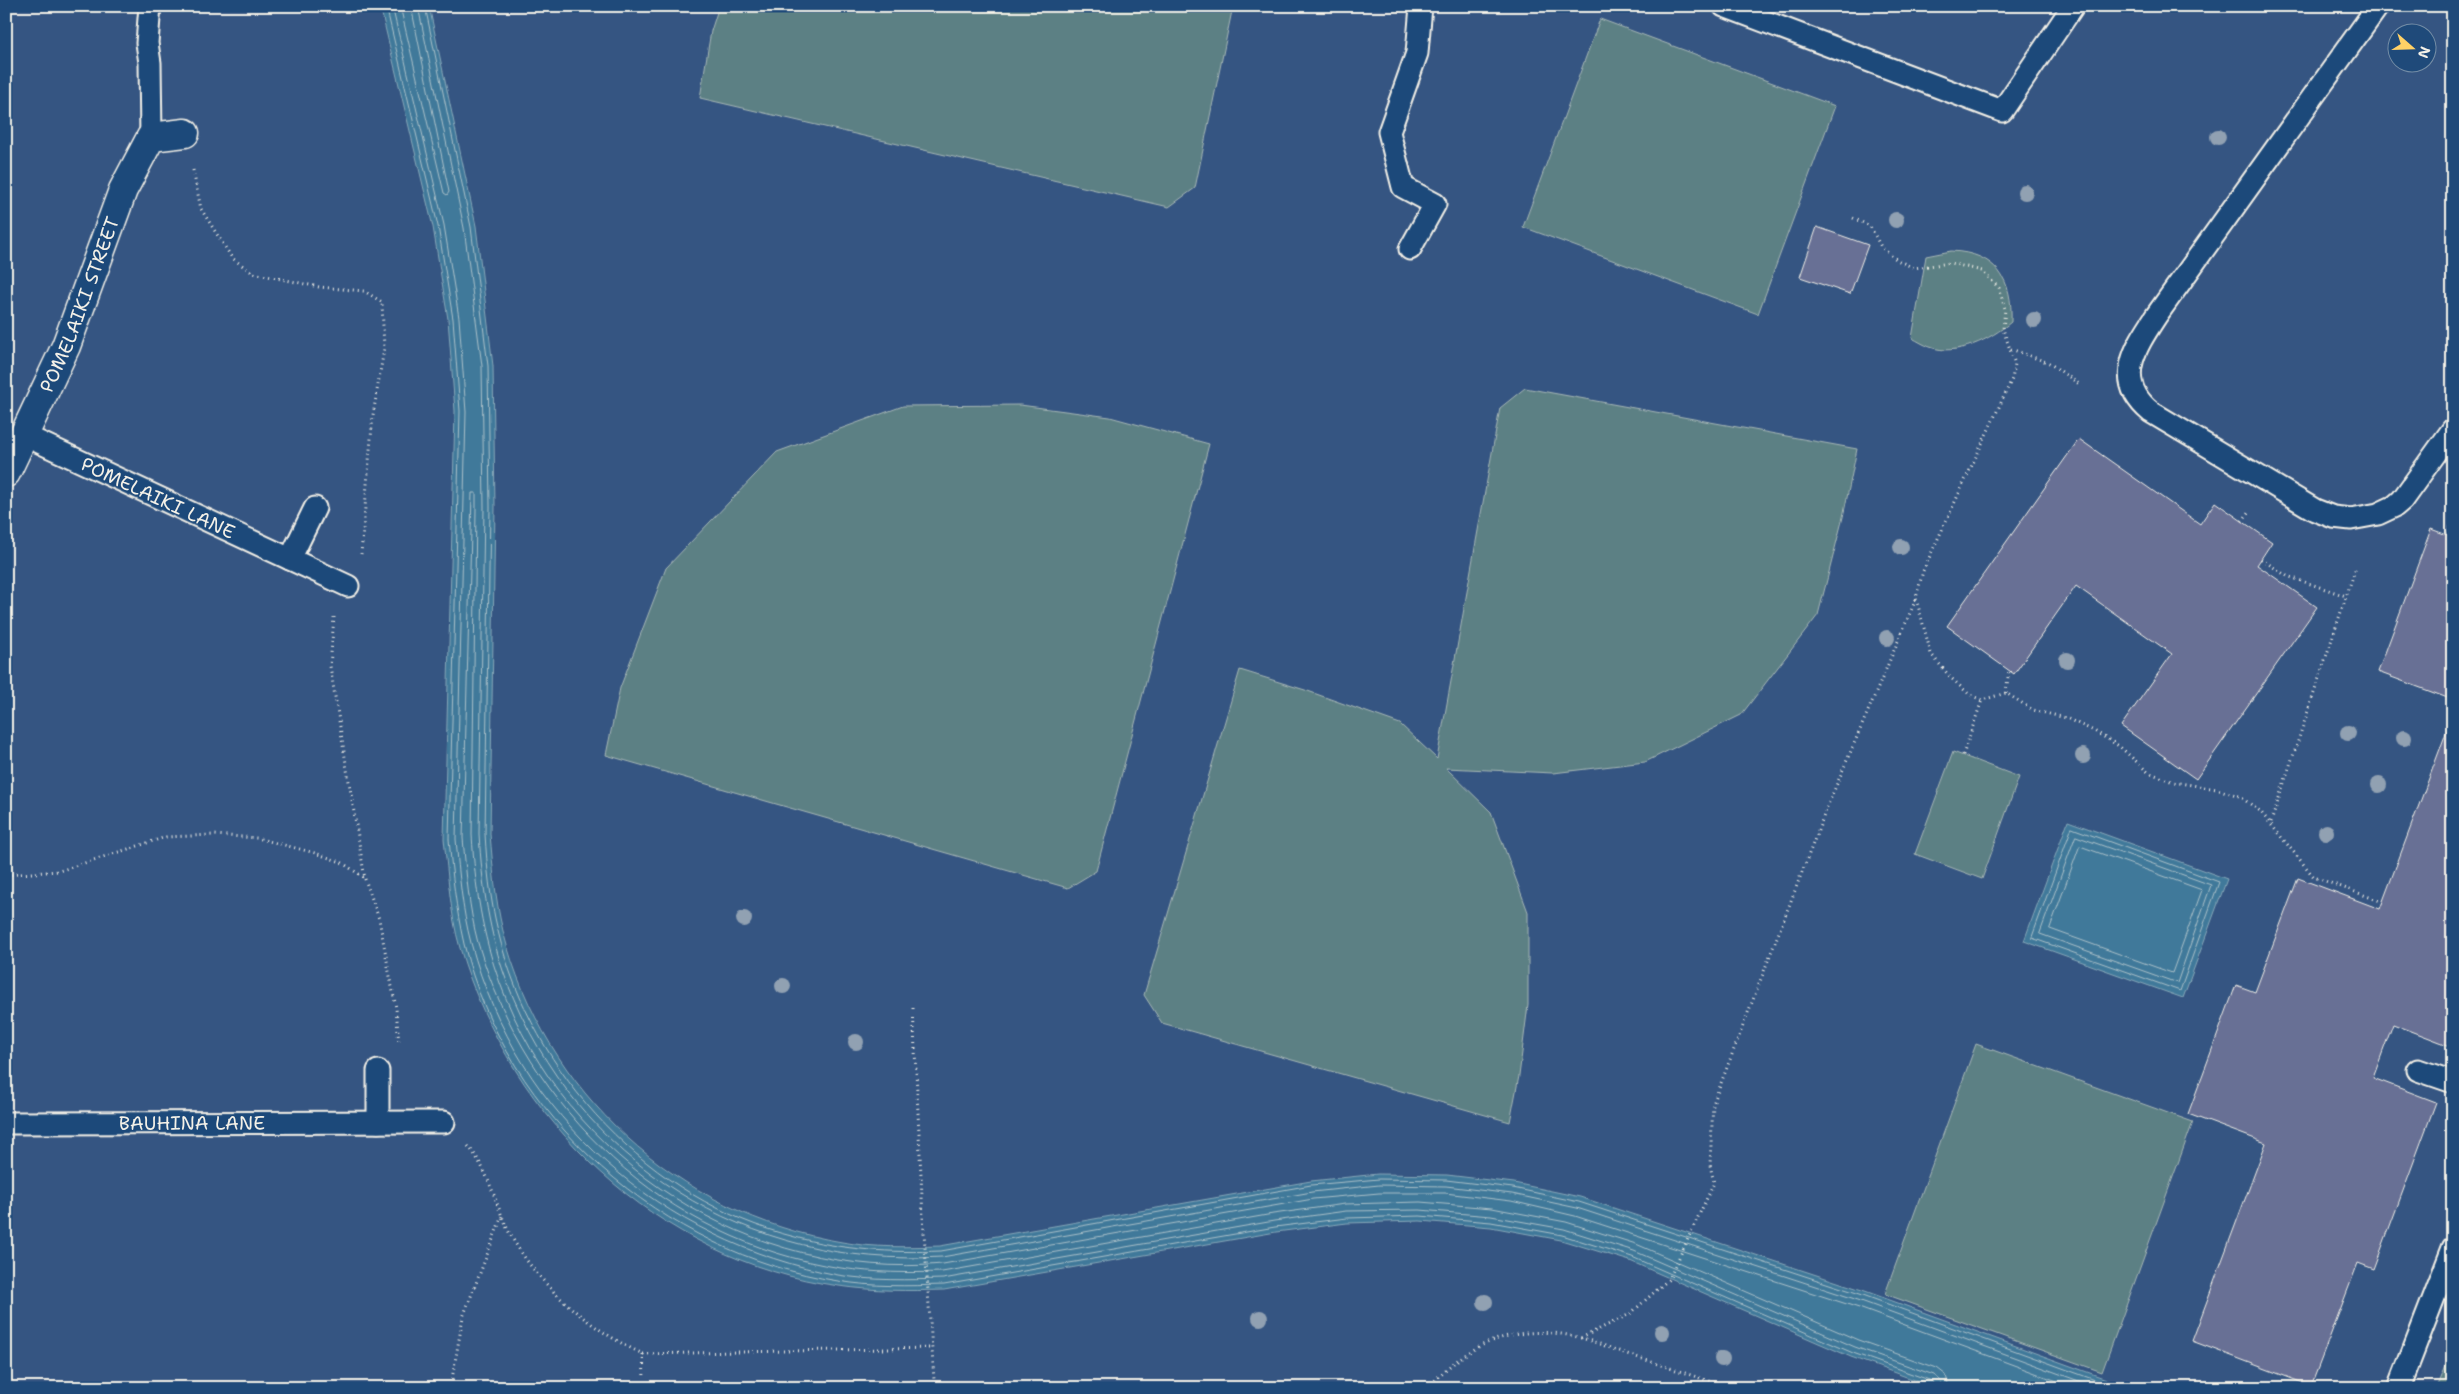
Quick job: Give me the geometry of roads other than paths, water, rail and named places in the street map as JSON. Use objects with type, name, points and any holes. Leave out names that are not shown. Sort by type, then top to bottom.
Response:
[{"type":"street","points":[[151,137],[185,133]]},
{"type":"street","name":"POMELAIKI STREET","points":[[6,473],[66,346],[123,190],[151,137]]},
{"type":"lane","name":"POMELAIKI STREET","points":[[150,6],[146,43],[150,63],[151,137]]},
{"type":"lane","points":[[1410,249],[1435,204],[1402,186],[1389,132],[1418,53],[1421,6]]},
{"type":"lane","points":[[1724,6],[2002,111],[2073,6]]},
{"type":"lane","points":[[2378,6],[2156,316],[2134,351],[2130,370],[2132,382],[2138,398],[2151,412],[2315,510],[2342,519],[2364,518],[2378,514],[2402,500],[2453,429]]},
{"type":"lane","name":"POMELAIKI LANE","points":[[24,435],[348,586]]},
{"type":"lane","points":[[290,559],[315,508]]},
{"type":"lane","points":[[2418,1070],[2453,1082]]},
{"type":"lane","points":[[378,1071],[378,1122]]},
{"type":"lane","name":"BAUHINA LANE","points":[[6,1122],[444,1122]]},
{"type":"lane","points":[[2399,1388],[2453,1248]]},
{"type":"water","points":[[380,6],[429,6],[476,226],[493,366],[495,507],[490,834],[500,919],[523,989],[550,1044],[585,1093],[626,1137],[673,1174],[726,1205],[782,1227],[842,1242],[878,1246],[940,1246],[1311,1181],[1378,1174],[1447,1175],[1514,1183],[1580,1197],[1865,1291],[2131,1388],[1937,1388],[1851,1357],[1630,1261],[1561,1240],[1491,1227],[1420,1221],[1347,1223],[1276,1232],[944,1290],[865,1289],[839,1286],[773,1271],[711,1247],[653,1213],[601,1172],[555,1124],[515,1070],[484,1011],[460,948],[454,921],[444,839],[455,411],[448,319],[433,227]]},
{"type":"water","points":[[2068,821],[2227,879],[2183,998],[2024,941]]}]
